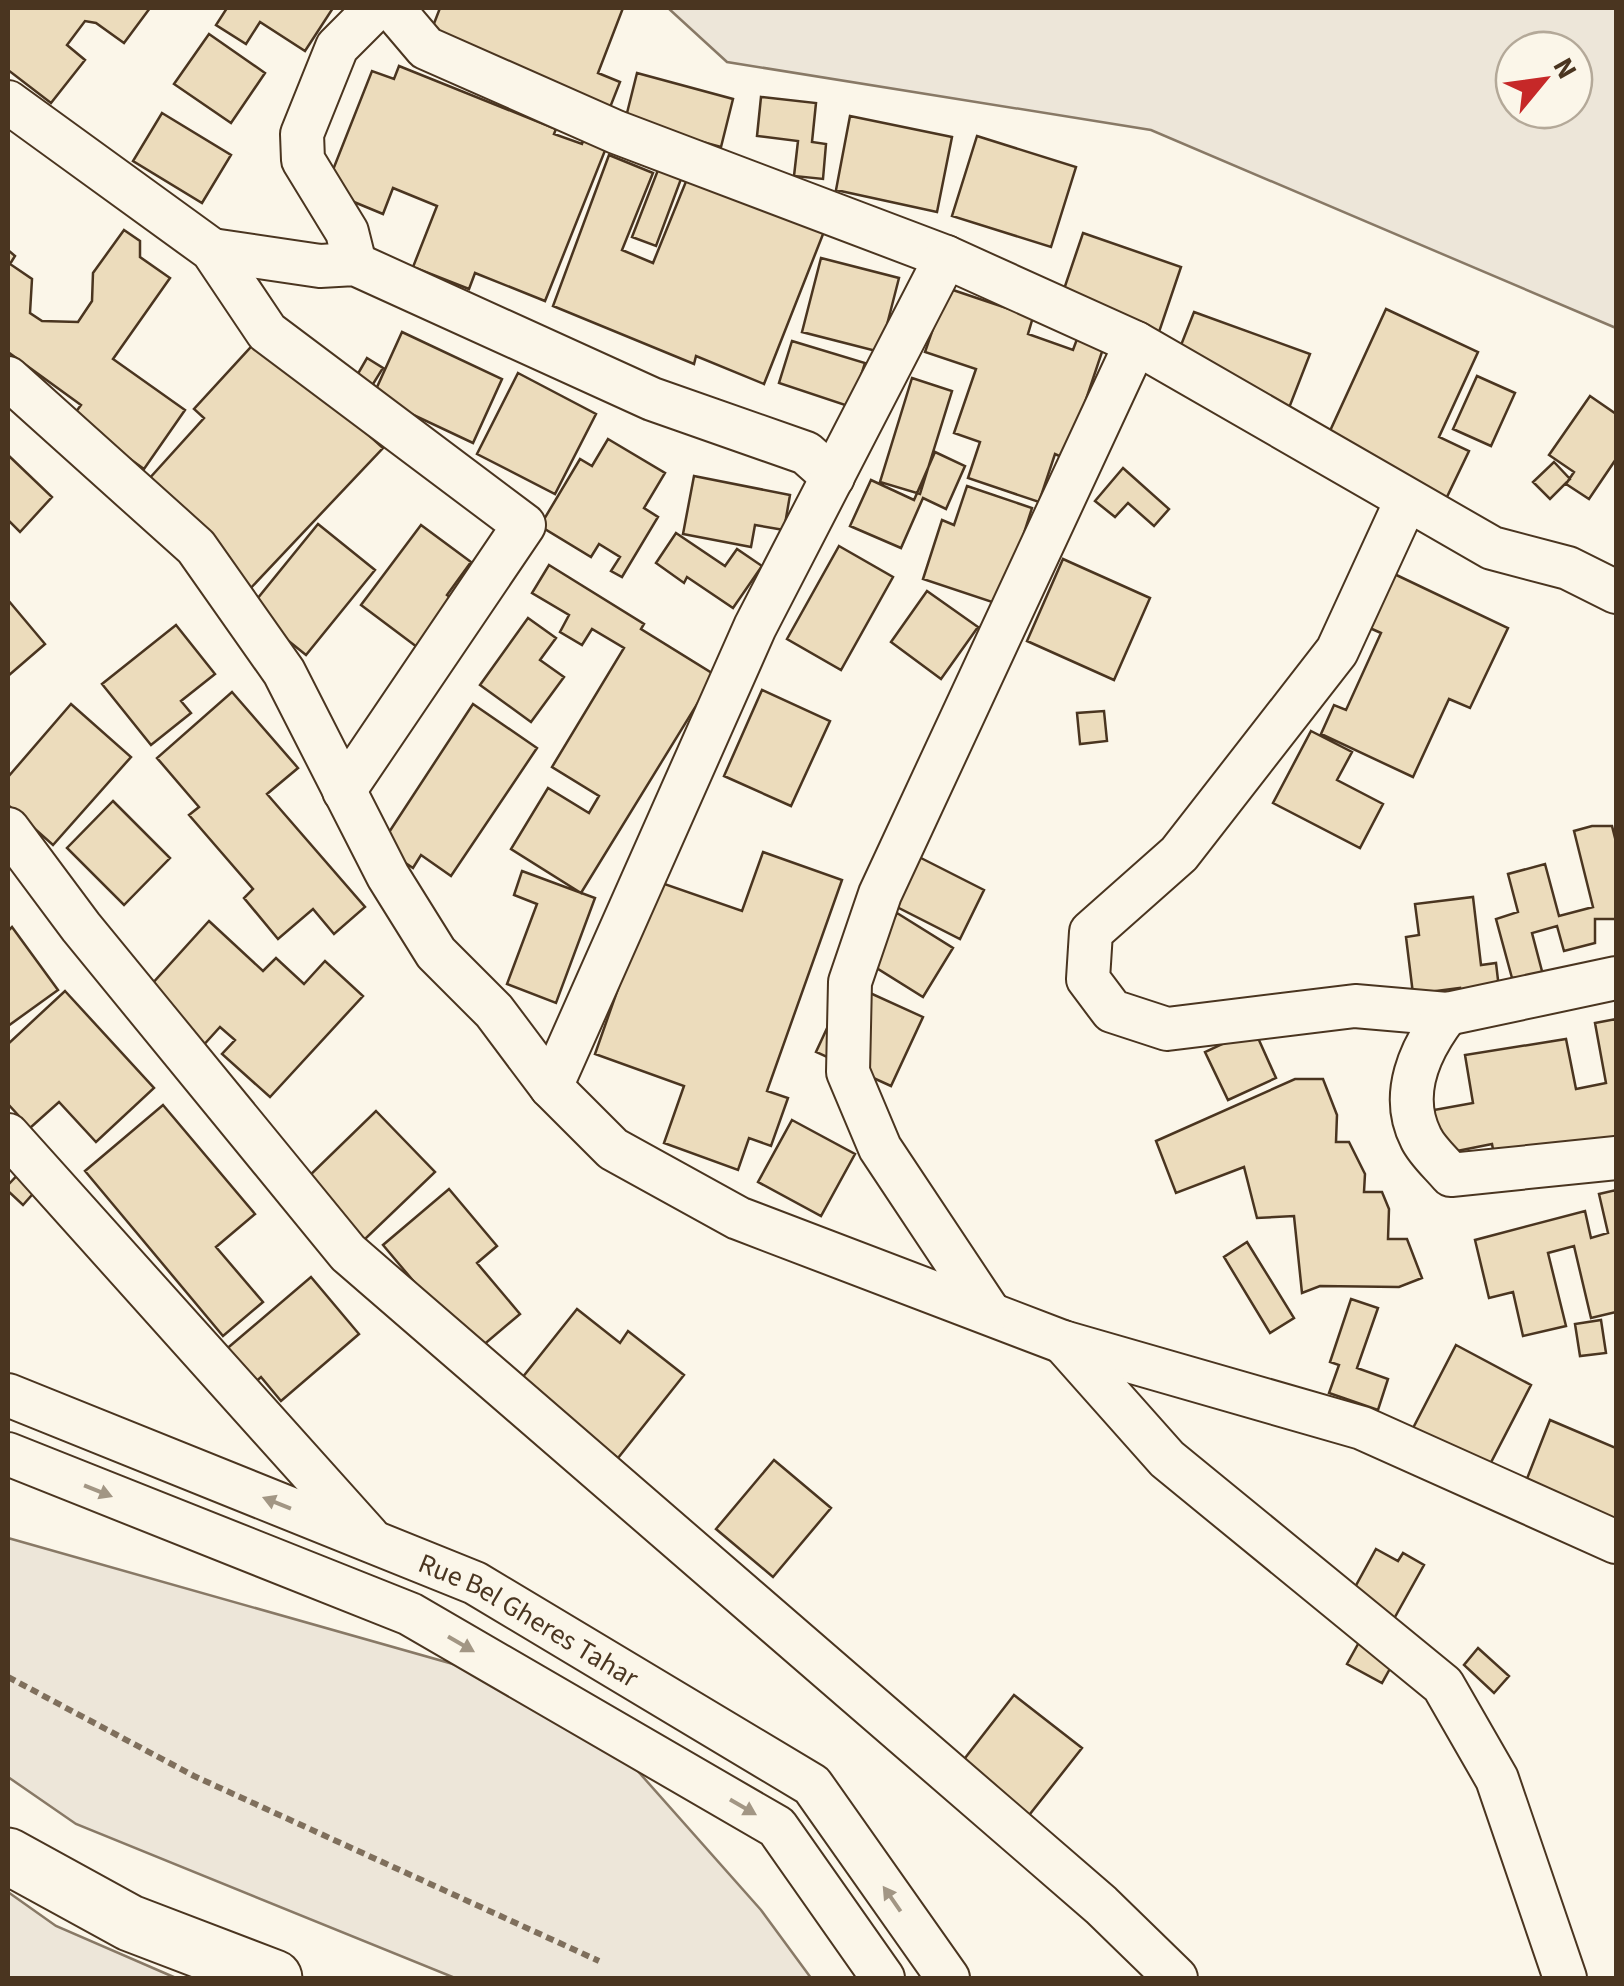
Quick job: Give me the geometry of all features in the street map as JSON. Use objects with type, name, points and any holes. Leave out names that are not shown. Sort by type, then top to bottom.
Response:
[{"type":"main road","points":[[8,1856],[130,1923],[274,1978]]},
{"type":"street","points":[[354,264],[347,232],[303,160],[302,134],[338,47],[376,8]]},
{"type":"street","points":[[392,8],[426,48],[616,132],[946,257],[1136,343],[1492,548],[1568,568],[1616,592]]},
{"type":"street","points":[[8,102],[212,250],[266,332],[524,525],[344,792]]},
{"type":"street","points":[[212,250],[320,266],[354,264],[652,400],[806,453],[833,477]]},
{"type":"street","points":[[552,1087],[755,626],[946,257]]},
{"type":"street","points":[[989,1312],[880,1148],[848,1072],[850,982],[880,894],[1136,343]]},
{"type":"street","points":[[8,378],[196,547],[284,672],[388,876],[436,952],[494,1011],[552,1087],[612,1149],[738,1218],[1063,1342],[1362,1428],[1616,1542]]},
{"type":"street","points":[[1406,501],[1337,651],[1179,854],[1091,932],[1088,979],[1112,1012],[1167,1029],[1355,1006],[1437,1027],[1616,978]]},
{"type":"street","points":[[8,829],[81,927],[348,1253],[1058,1868],[1176,1978]]},
{"type":"street","points":[[1437,1027],[1410,1099],[1421,1139],[1451,1175],[1616,1158]]},
{"type":"street","points":[[8,1134],[374,1542],[410,1614]]},
{"type":"street","points":[[1063,1342],[1167,1459],[1443,1685],[1497,1779],[1565,1978]]},
{"type":"street","name":"Rue Bel Gheres Tahar","points":[[8,1395],[475,1583],[812,1785],[948,1978]]},
{"type":"street","name":"Rue Bel Gheres Tahar","points":[[8,1454],[410,1614],[776,1827],[883,1978]]},
{"type":"path","points":[[8,1678],[194,1776],[599,1961]]},
{"type":"shaded area","points":[[668,8],[1616,8],[1616,328],[1151,130],[727,62]]},
{"type":"shaded area","points":[[8,1538],[573,1698],[761,1910],[811,1978],[455,1978],[76,1824],[8,1777]]},
{"type":"shaded area","points":[[8,1892],[56,1926],[176,1978],[8,1978]]},
{"type":"building","points":[[8,8],[150,8],[124,43],[96,23],[85,21],[67,45],[85,60],[51,103],[8,70]]},
{"type":"building","points":[[227,8],[333,8],[305,51],[260,22],[246,44],[216,25]]},
{"type":"building","points":[[440,8],[623,8],[598,73],[620,82],[609,110],[428,39]]},
{"type":"building","points":[[209,34],[265,73],[231,123],[174,84]]},
{"type":"building","points":[[399,66],[556,129],[554,134],[582,144],[588,129],[610,138],[545,301],[475,273],[469,289],[413,267],[437,206],[393,188],[383,214],[325,190],[372,71],[394,79]]},
{"type":"building","points":[[637,73],[733,99],[721,147],[625,121]]},
{"type":"building","points":[[761,97],[816,103],[812,142],[826,144],[823,179],[794,176],[798,141],[757,136]]},
{"type":"building","points":[[162,113],[231,155],[202,203],[133,161]]},
{"type":"building","points":[[850,116],[952,137],[937,212],[836,190]]},
{"type":"building","points":[[977,136],[1076,167],[1051,247],[952,216]]},
{"type":"building","points":[[609,155],[653,173],[622,250],[653,263],[687,179],[827,224],[764,384],[696,356],[694,364],[553,306]]},
{"type":"building","points":[[658,170],[681,179],[656,246],[632,237]]},
{"type":"building","points":[[124,230],[140,241],[140,257],[170,278],[113,359],[185,410],[144,469],[106,442],[64,428],[81,405],[8,352],[8,250],[15,256],[10,264],[32,279],[30,313],[42,321],[78,322],[92,301],[93,273]]},
{"type":"building","points":[[1083,233],[1181,267],[1157,338],[1059,304]]},
{"type":"building","points":[[821,258],[899,278],[880,352],[802,332]]},
{"type":"building","points":[[947,288],[1033,317],[1028,334],[1073,350],[1080,331],[1106,340],[1066,459],[1055,454],[1039,502],[968,478],[980,442],[954,433],[976,369],[925,352]]},
{"type":"building","points":[[1386,309],[1478,352],[1439,437],[1469,451],[1445,501],[1324,444]]},
{"type":"building","points":[[1194,312],[1310,354],[1289,408],[1174,363]]},
{"type":"building","points":[[402,332],[502,379],[473,443],[373,396]]},
{"type":"building","points":[[260,337],[383,448],[247,592],[148,480],[204,418],[194,409]]},
{"type":"building","points":[[792,341],[865,363],[851,407],[779,383]]},
{"type":"building","points":[[367,358],[383,368],[360,405],[345,396]]},
{"type":"building","points":[[518,373],[596,414],[555,494],[477,454]]},
{"type":"building","points":[[1477,376],[1515,393],[1491,446],[1453,429]]},
{"type":"building","points":[[912,378],[952,391],[920,494],[880,482]]},
{"type":"building","points":[[1590,396],[1616,414],[1616,459],[1589,499],[1566,484],[1574,472],[1549,455]]},
{"type":"building","points":[[608,439],[665,473],[644,508],[658,517],[622,577],[611,571],[620,557],[599,544],[591,557],[540,526],[580,459],[592,466]]},
{"type":"building","points":[[935,452],[965,466],[946,509],[923,498],[901,548],[850,526],[871,480],[914,500]]},
{"type":"building","points":[[8,455],[52,497],[20,532],[8,520]]},
{"type":"building","points":[[1554,462],[1570,479],[1550,499],[1533,482]]},
{"type":"building","points":[[1123,468],[1169,509],[1154,526],[1128,503],[1115,517],[1095,501]]},
{"type":"building","points":[[694,476],[790,495],[784,530],[755,525],[751,547],[683,534]]},
{"type":"building","points":[[967,486],[1032,508],[1001,605],[923,579],[942,520],[954,525]]},
{"type":"building","points":[[318,524],[375,570],[306,655],[249,609]]},
{"type":"building","points":[[421,525],[471,562],[447,595],[469,611],[433,659],[361,605]]},
{"type":"building","points":[[676,533],[725,566],[737,549],[762,566],[733,608],[687,577],[684,583],[656,563]]},
{"type":"building","points":[[839,546],[893,577],[841,670],[787,639]]},
{"type":"building","points":[[1063,559],[1150,598],[1114,680],[1027,641]]},
{"type":"building","points":[[549,565],[644,624],[641,629],[715,675],[581,893],[511,849],[548,788],[589,813],[599,796],[552,767],[624,648],[592,629],[582,645],[560,632],[569,615],[532,593]]},
{"type":"building","points":[[1388,571],[1508,628],[1470,708],[1449,699],[1413,777],[1321,734],[1334,705],[1346,710],[1381,633],[1363,625]]},
{"type":"building","points":[[927,591],[978,627],[941,679],[891,642]]},
{"type":"building","points":[[8,600],[45,644],[8,676]]},
{"type":"building","points":[[528,618],[556,638],[540,660],[564,677],[531,722],[480,685]]},
{"type":"building","points":[[176,625],[215,674],[181,701],[191,713],[151,745],[102,684]]},
{"type":"building","points":[[762,690],[830,721],[791,806],[724,776]]},
{"type":"building","points":[[232,692],[298,768],[267,794],[365,907],[334,934],[313,909],[278,939],[244,898],[253,889],[189,815],[199,807],[157,758]]},
{"type":"building","points":[[71,704],[131,757],[53,845],[8,805],[8,777]]},
{"type":"building","points":[[473,704],[537,748],[451,876],[421,855],[413,868],[380,846]]},
{"type":"building","points":[[1104,711],[1107,741],[1080,744],[1077,713]]},
{"type":"building","points":[[1311,731],[1352,752],[1337,780],[1383,804],[1360,848],[1273,803]]},
{"type":"building","points":[[113,801],[170,858],[124,905],[67,848]]},
{"type":"building","points":[[1612,826],[1616,842],[1616,919],[1595,919],[1595,943],[1564,951],[1557,926],[1532,933],[1543,975],[1512,978],[1496,919],[1518,912],[1508,874],[1545,864],[1559,916],[1593,907],[1574,831]]},
{"type":"building","points":[[763,852],[842,880],[767,1091],[788,1098],[771,1146],[749,1138],[738,1170],[664,1143],[684,1086],[595,1054],[656,881],[742,911]]},
{"type":"building","points":[[919,857],[984,890],[960,939],[895,906]]},
{"type":"building","points":[[522,871],[595,898],[556,1003],[507,984],[537,904],[514,895]]},
{"type":"building","points":[[1473,897],[1481,965],[1496,963],[1500,997],[1461,1001],[1460,988],[1413,994],[1406,937],[1419,935],[1415,904]]},
{"type":"building","points":[[897,913],[953,948],[923,997],[867,962]]},
{"type":"building","points":[[209,921],[263,971],[276,958],[304,984],[325,961],[363,996],[270,1097],[222,1054],[235,1040],[220,1027],[200,1049],[142,995]]},
{"type":"building","points":[[12,927],[58,990],[8,1026],[8,931]]},
{"type":"building","points":[[848,983],[923,1017],[891,1086],[816,1052]]},
{"type":"building","points":[[65,991],[154,1088],[96,1142],[59,1102],[30,1128],[8,1104],[8,1044]]},
{"type":"building","points":[[1616,1019],[1616,1137],[1495,1160],[1492,1144],[1442,1154],[1434,1110],[1473,1103],[1465,1055],[1566,1039],[1576,1089],[1606,1083],[1595,1023]]},
{"type":"building","points":[[1254,1029],[1276,1078],[1228,1100],[1205,1052]]},
{"type":"building","points":[[1295,1079],[1323,1079],[1337,1115],[1336,1142],[1349,1142],[1365,1174],[1364,1192],[1382,1192],[1389,1209],[1388,1239],[1407,1239],[1422,1278],[1399,1287],[1320,1286],[1302,1293],[1294,1216],[1257,1218],[1244,1167],[1176,1193],[1156,1141]]},
{"type":"building","points":[[163,1105],[255,1214],[216,1247],[263,1302],[223,1336],[85,1171]]},
{"type":"building","points":[[376,1111],[435,1172],[364,1240],[306,1179]]},
{"type":"building","points":[[792,1120],[855,1154],[821,1216],[758,1182]]},
{"type":"building","points":[[28,1164],[45,1180],[23,1205],[8,1191],[8,1185]]},
{"type":"building","points":[[449,1189],[497,1246],[477,1263],[520,1314],[474,1353],[383,1245]]},
{"type":"building","points":[[1616,1190],[1616,1312],[1591,1318],[1574,1246],[1548,1253],[1566,1326],[1523,1336],[1513,1292],[1489,1298],[1475,1240],[1585,1211],[1591,1238],[1608,1233],[1599,1194]]},
{"type":"building","points":[[1247,1242],[1294,1318],[1270,1333],[1224,1257]]},
{"type":"building","points":[[311,1277],[359,1334],[281,1401],[261,1377],[252,1385],[223,1352]]},
{"type":"building","points":[[1351,1299],[1378,1308],[1357,1368],[1388,1379],[1378,1410],[1329,1393],[1339,1365],[1330,1362]]},
{"type":"building","points":[[577,1309],[620,1343],[628,1331],[684,1375],[618,1458],[518,1383]]},
{"type":"building","points":[[1601,1320],[1606,1353],[1580,1356],[1575,1324]]},
{"type":"building","points":[[1456,1345],[1531,1385],[1486,1472],[1411,1432]]},
{"type":"building","points":[[1550,1420],[1616,1448],[1616,1532],[1521,1494]]},
{"type":"building","points":[[774,1460],[831,1508],[773,1577],[716,1529]]},
{"type":"building","points":[[1376,1549],[1398,1561],[1403,1553],[1424,1565],[1390,1626],[1408,1636],[1382,1683],[1347,1664],[1363,1635],[1337,1620]]},
{"type":"building","points":[[1478,1648],[1509,1676],[1494,1693],[1464,1665]]},
{"type":"building","points":[[1014,1695],[1082,1748],[1008,1842],[941,1789]]}]
